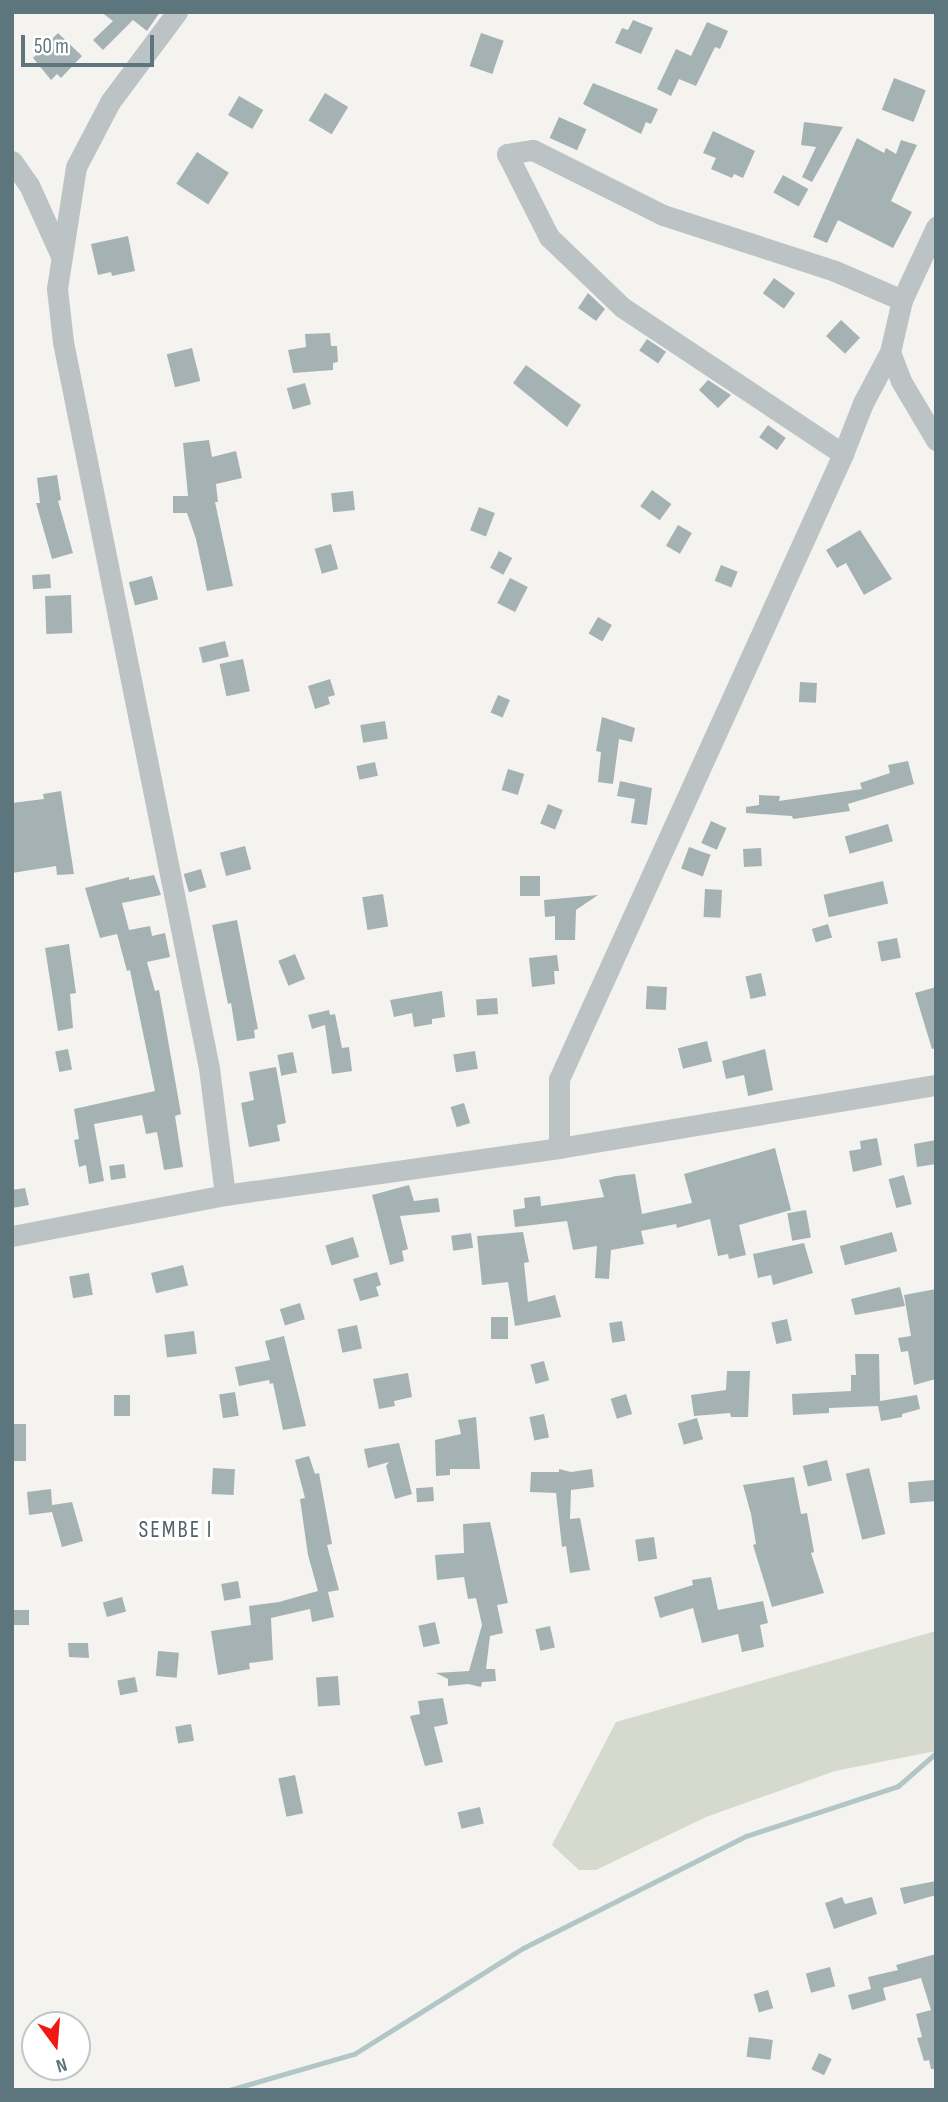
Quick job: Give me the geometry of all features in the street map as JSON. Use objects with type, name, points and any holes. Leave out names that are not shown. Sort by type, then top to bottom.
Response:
[{"type":"street","points":[[177,12],[110,102],[76,167],[57,289],[63,342],[209,1068],[225,1195]]},
{"type":"street","points":[[843,454],[622,307],[549,237],[507,154],[533,150],[663,215],[835,271],[902,300]]},
{"type":"street","points":[[12,161],[29,185],[61,256]]},
{"type":"street","points":[[559,1148],[559,1079],[843,454],[863,403],[890,352],[902,300],[936,227]]},
{"type":"street","points":[[890,352],[901,381],[936,440]]},
{"type":"street","points":[[12,1236],[225,1195],[559,1148],[936,1085]]},
{"type":"shaded area","points":[[936,1631],[936,1751],[835,1771],[706,1817],[596,1870],[579,1870],[552,1845],[616,1722]]},
{"type":"building","points":[[101,12],[160,12],[147,31],[133,20],[103,50],[93,40],[113,21]]},
{"type":"building","points":[[633,20],[653,28],[641,54],[615,43],[622,28],[628,30]]},
{"type":"building","points":[[707,22],[728,31],[720,49],[715,47],[696,86],[679,79],[671,96],[657,89],[676,49],[691,56]]},
{"type":"building","points":[[58,33],[82,56],[61,78],[57,74],[51,80],[33,58]]},
{"type":"building","points":[[481,33],[504,41],[492,74],[470,66]]},
{"type":"building","points":[[894,78],[926,90],[914,122],[882,110]]},
{"type":"building","points":[[593,83],[658,109],[651,124],[646,122],[641,134],[583,104]]},
{"type":"building","points":[[325,93],[348,107],[332,134],[309,120]]},
{"type":"building","points":[[239,96],[263,110],[252,129],[228,115]]},
{"type":"building","points":[[559,117],[586,129],[577,150],[550,138]]},
{"type":"building","points":[[804,122],[843,127],[812,182],[802,177],[816,147],[801,145]]},
{"type":"building","points":[[713,131],[755,151],[743,178],[734,174],[732,178],[711,169],[716,158],[703,153]]},
{"type":"building","points":[[857,138],[884,153],[886,148],[896,154],[901,140],[917,145],[891,201],[912,212],[893,248],[838,220],[827,243],[813,237]]},
{"type":"building","points":[[197,152],[229,173],[208,205],[176,184]]},
{"type":"building","points":[[783,175],[808,189],[799,207],[773,192]]},
{"type":"building","points":[[128,236],[135,271],[112,276],[111,272],[98,275],[91,244]]},
{"type":"building","points":[[774,278],[795,293],[784,309],[763,293]]},
{"type":"building","points":[[588,293],[605,309],[596,321],[578,308]]},
{"type":"building","points":[[841,320],[860,338],[845,354],[826,336]]},
{"type":"building","points":[[330,333],[331,346],[337,346],[338,362],[333,363],[333,370],[293,373],[288,350],[306,347],[305,334]]},
{"type":"building","points":[[647,339],[666,352],[658,363],[639,351]]},
{"type":"building","points":[[192,348],[200,381],[175,387],[167,354]]},
{"type":"building","points":[[526,365],[581,405],[567,427],[513,383]]},
{"type":"building","points":[[708,380],[731,395],[718,408],[699,390]]},
{"type":"building","points":[[305,383],[311,404],[293,409],[287,388]]},
{"type":"building","points":[[768,425],[786,438],[777,450],[759,437]]},
{"type":"building","points":[[209,440],[212,457],[236,451],[242,478],[216,484],[218,502],[215,502],[233,586],[207,591],[196,539],[187,513],[173,513],[173,496],[188,496],[183,443]]},
{"type":"building","points":[[57,475],[61,500],[58,501],[73,553],[52,559],[36,503],[40,503],[37,478]]},
{"type":"building","points":[[652,490],[671,504],[660,520],[640,506]]},
{"type":"building","points":[[353,491],[355,510],[333,512],[331,493]]},
{"type":"building","points":[[479,507],[495,513],[486,536],[470,530]]},
{"type":"building","points":[[678,525],[692,533],[680,554],[666,546]]},
{"type":"building","points":[[860,530],[892,579],[864,595],[846,563],[837,568],[826,550]]},
{"type":"building","points":[[331,544],[338,569],[322,574],[315,549]]},
{"type":"building","points":[[499,551],[512,558],[503,575],[490,568]]},
{"type":"building","points":[[721,565],[738,572],[731,588],[715,581]]},
{"type":"building","points":[[50,574],[51,588],[33,589],[32,575]]},
{"type":"building","points":[[152,576],[158,599],[135,605],[129,582]]},
{"type":"building","points":[[510,578],[528,587],[515,612],[497,603]]},
{"type":"building","points":[[71,595],[72,633],[46,634],[45,596]]},
{"type":"building","points":[[598,617],[612,625],[602,641],[588,633]]},
{"type":"building","points":[[225,641],[229,657],[203,663],[199,648]]},
{"type":"building","points":[[243,659],[250,691],[226,696],[220,664]]},
{"type":"building","points":[[330,679],[335,695],[328,697],[330,704],[315,709],[308,686]]},
{"type":"building","points":[[800,682],[817,683],[816,703],[799,702]]},
{"type":"building","points":[[498,695],[510,700],[503,718],[491,712]]},
{"type":"building","points":[[602,717],[635,728],[632,742],[619,739],[613,784],[598,782],[601,752],[596,751]]},
{"type":"building","points":[[385,721],[388,739],[363,743],[360,725]]},
{"type":"building","points":[[908,761],[914,784],[848,804],[850,811],[793,819],[792,816],[746,813],[746,807],[759,805],[759,795],[780,796],[779,801],[862,789],[860,783],[890,773],[888,765]]},
{"type":"building","points":[[375,762],[378,776],[359,780],[356,766]]},
{"type":"building","points":[[508,769],[524,774],[518,795],[502,790]]},
{"type":"building","points":[[620,781],[652,788],[647,825],[631,823],[635,799],[617,796]]},
{"type":"building","points":[[61,791],[74,874],[57,875],[56,866],[12,873],[12,803],[44,799],[43,794]]},
{"type":"building","points":[[548,804],[563,810],[555,829],[540,823]]},
{"type":"building","points":[[711,821],[727,828],[717,850],[701,843]]},
{"type":"building","points":[[888,824],[893,841],[850,854],[845,836]]},
{"type":"building","points":[[245,846],[251,869],[226,876],[220,853]]},
{"type":"building","points":[[689,847],[711,855],[703,876],[681,869]]},
{"type":"building","points":[[761,848],[762,866],[744,867],[743,849]]},
{"type":"building","points":[[201,869],[206,887],[189,892],[184,874]]},
{"type":"building","points":[[154,875],[161,895],[122,903],[129,930],[150,926],[152,936],[165,933],[170,957],[147,962],[155,991],[159,990],[181,1114],[175,1116],[183,1167],[164,1170],[157,1132],[146,1134],[142,1115],[94,1124],[104,1181],[89,1184],[86,1165],[79,1167],[74,1140],[79,1139],[74,1109],[155,1091],[130,970],[127,971],[117,934],[100,938],[85,888],[129,877],[129,880]]},
{"type":"building","points":[[520,876],[540,876],[540,896],[520,896]]},
{"type":"building","points":[[883,881],[888,903],[829,917],[824,895]]},
{"type":"building","points":[[705,889],[722,890],[721,918],[704,917]]},
{"type":"building","points":[[383,894],[388,927],[367,930],[362,897]]},
{"type":"building","points":[[598,895],[576,910],[575,940],[555,940],[555,916],[545,917],[544,900]]},
{"type":"building","points":[[237,920],[258,1029],[254,1030],[255,1038],[237,1041],[231,1003],[228,1004],[212,925]]},
{"type":"building","points":[[828,924],[832,937],[816,942],[812,929]]},
{"type":"building","points":[[897,938],[901,958],[881,961],[877,942]]},
{"type":"building","points":[[69,944],[76,993],[70,994],[73,1028],[58,1031],[45,948]]},
{"type":"building","points":[[295,954],[305,979],[288,986],[278,961]]},
{"type":"building","points":[[557,955],[559,971],[554,971],[555,984],[532,987],[529,958]]},
{"type":"building","points":[[761,973],[766,995],[751,999],[745,977]]},
{"type":"building","points":[[647,986],[667,987],[666,1010],[646,1009]]},
{"type":"building","points":[[936,987],[936,1048],[932,1049],[915,993]]},
{"type":"building","points":[[442,991],[445,1017],[432,1019],[432,1024],[414,1027],[412,1013],[394,1017],[390,1000]]},
{"type":"building","points":[[497,998],[498,1014],[477,1015],[476,999]]},
{"type":"building","points":[[329,1010],[330,1015],[335,1014],[342,1048],[349,1047],[352,1071],[332,1074],[325,1025],[312,1029],[308,1015]]},
{"type":"building","points":[[707,1041],[712,1061],[683,1069],[678,1048]]},
{"type":"building","points":[[68,1049],[72,1070],[59,1072],[55,1051]]},
{"type":"building","points":[[765,1049],[773,1090],[748,1096],[744,1075],[726,1079],[722,1061]]},
{"type":"building","points":[[475,1051],[478,1069],[456,1072],[453,1054]]},
{"type":"building","points":[[293,1052],[297,1073],[281,1076],[277,1055]]},
{"type":"building","points":[[276,1067],[286,1123],[277,1125],[280,1141],[249,1147],[241,1103],[254,1100],[249,1072]]},
{"type":"building","points":[[464,1103],[470,1123],[457,1127],[451,1107]]},
{"type":"building","points":[[877,1138],[882,1165],[853,1172],[849,1151],[861,1149],[860,1141]]},
{"type":"building","points":[[936,1140],[936,1164],[917,1167],[914,1144]]},
{"type":"building","points":[[775,1148],[791,1210],[739,1225],[746,1255],[729,1259],[728,1254],[718,1256],[710,1219],[677,1228],[676,1224],[641,1231],[644,1244],[611,1250],[609,1279],[595,1278],[597,1246],[573,1250],[567,1221],[515,1227],[513,1210],[525,1208],[524,1198],[540,1196],[541,1206],[604,1197],[599,1180],[616,1176],[635,1174],[642,1214],[692,1203],[684,1174]]},
{"type":"building","points":[[124,1164],[126,1178],[111,1180],[109,1166]]},
{"type":"building","points":[[904,1175],[912,1204],[896,1208],[889,1179]]},
{"type":"building","points":[[409,1185],[414,1201],[438,1198],[440,1212],[400,1216],[408,1249],[402,1251],[404,1261],[390,1265],[372,1195]]},
{"type":"building","points":[[25,1188],[29,1205],[12,1208],[12,1190]]},
{"type":"building","points":[[806,1210],[811,1238],[792,1241],[787,1213]]},
{"type":"building","points":[[523,1232],[529,1262],[524,1263],[528,1302],[555,1295],[561,1317],[515,1326],[508,1282],[482,1285],[477,1236]]},
{"type":"building","points":[[892,1232],[897,1251],[845,1265],[840,1246]]},
{"type":"building","points":[[471,1233],[473,1248],[453,1251],[451,1236]]},
{"type":"building","points":[[353,1237],[359,1257],[331,1266],[325,1245]]},
{"type":"building","points":[[804,1243],[813,1273],[773,1285],[771,1275],[758,1278],[753,1254]]},
{"type":"building","points":[[183,1265],[188,1285],[156,1293],[151,1273]]},
{"type":"building","points":[[377,1272],[381,1285],[376,1287],[379,1296],[360,1301],[353,1279]]},
{"type":"building","points":[[89,1273],[93,1295],[73,1298],[69,1276]]},
{"type":"building","points":[[900,1287],[905,1306],[855,1315],[851,1299]]},
{"type":"building","points":[[936,1289],[936,1379],[914,1385],[908,1351],[901,1352],[898,1338],[911,1336],[904,1295]]},
{"type":"building","points":[[300,1303],[305,1319],[285,1325],[280,1309]]},
{"type":"building","points":[[491,1317],[508,1317],[508,1339],[491,1339]]},
{"type":"building","points":[[787,1319],[792,1340],[776,1344],[771,1323]]},
{"type":"building","points":[[622,1321],[625,1341],[612,1343],[609,1323]]},
{"type":"building","points":[[357,1325],[362,1348],[342,1353],[337,1329]]},
{"type":"building","points":[[194,1331],[197,1354],[167,1357],[164,1335]]},
{"type":"building","points":[[284,1336],[306,1426],[283,1430],[273,1383],[270,1384],[269,1380],[239,1386],[235,1367],[270,1360],[265,1341]]},
{"type":"building","points":[[855,1354],[879,1354],[880,1401],[917,1395],[920,1409],[902,1414],[902,1417],[881,1421],[878,1406],[829,1408],[829,1413],[793,1415],[792,1394],[851,1391],[851,1375],[856,1375]]},
{"type":"building","points":[[544,1361],[549,1380],[536,1384],[530,1365]]},
{"type":"building","points":[[727,1371],[750,1371],[748,1417],[731,1417],[730,1413],[694,1416],[691,1395],[726,1390]]},
{"type":"building","points":[[408,1373],[412,1397],[394,1401],[395,1406],[379,1409],[373,1379]]},
{"type":"building","points":[[235,1392],[239,1416],[223,1418],[219,1395]]},
{"type":"building","points":[[626,1394],[632,1414],[617,1419],[611,1399]]},
{"type":"building","points":[[114,1395],[130,1395],[130,1416],[114,1416]]},
{"type":"building","points":[[544,1414],[549,1437],[534,1441],[529,1417]]},
{"type":"building","points":[[476,1417],[480,1469],[450,1469],[450,1475],[436,1476],[435,1440],[461,1434],[458,1420]]},
{"type":"building","points":[[697,1418],[703,1439],[684,1445],[678,1424]]},
{"type":"building","points":[[12,1424],[26,1424],[26,1461],[12,1461]]},
{"type":"building","points":[[399,1443],[412,1494],[395,1499],[386,1466],[389,1462],[368,1468],[364,1449]]},
{"type":"building","points":[[309,1456],[315,1474],[319,1473],[332,1544],[327,1545],[339,1590],[328,1592],[334,1617],[312,1622],[310,1609],[271,1618],[273,1660],[249,1663],[250,1669],[218,1675],[211,1631],[251,1625],[249,1606],[279,1602],[318,1591],[308,1555],[300,1499],[305,1498],[295,1460]]},
{"type":"building","points":[[827,1460],[832,1480],[808,1486],[803,1466]]},
{"type":"building","points":[[213,1468],[235,1469],[234,1495],[212,1494]]},
{"type":"building","points":[[869,1468],[885,1534],[862,1540],[846,1474]]},
{"type":"building","points":[[559,1469],[571,1472],[592,1469],[594,1487],[571,1490],[570,1519],[580,1518],[590,1570],[570,1573],[566,1546],[562,1547],[556,1493],[530,1492],[531,1472],[559,1472]]},
{"type":"building","points":[[794,1477],[801,1514],[807,1513],[814,1552],[811,1553],[824,1593],[772,1607],[753,1545],[756,1544],[751,1514],[743,1485]]},
{"type":"building","points":[[934,1480],[936,1501],[910,1503],[908,1482]]},
{"type":"building","points":[[433,1487],[434,1501],[417,1502],[416,1488]]},
{"type":"building","points":[[51,1489],[52,1505],[72,1502],[83,1541],[62,1547],[52,1512],[29,1515],[27,1492]]},
{"type":"building","points":[[490,1522],[508,1603],[497,1605],[503,1633],[490,1636],[486,1669],[495,1669],[496,1681],[482,1682],[481,1687],[468,1684],[448,1686],[448,1679],[436,1673],[469,1671],[482,1625],[476,1598],[468,1599],[464,1577],[437,1580],[435,1555],[464,1553],[463,1524]]},
{"type":"building","points":[[654,1537],[657,1559],[638,1561],[635,1540]]},
{"type":"building","points":[[711,1577],[718,1610],[763,1601],[768,1623],[760,1625],[764,1647],[742,1652],[738,1634],[702,1643],[693,1608],[660,1618],[654,1597],[693,1585],[692,1580]]},
{"type":"building","points":[[238,1581],[241,1598],[224,1601],[221,1584]]},
{"type":"building","points":[[122,1597],[126,1611],[107,1617],[103,1603]]},
{"type":"building","points":[[13,1610],[29,1610],[29,1625],[13,1625]]},
{"type":"building","points":[[435,1622],[440,1643],[423,1647],[418,1626]]},
{"type":"building","points":[[550,1626],[555,1647],[540,1651],[535,1629]]},
{"type":"building","points":[[68,1643],[88,1643],[89,1658],[69,1657]]},
{"type":"building","points":[[158,1651],[179,1653],[177,1678],[156,1676]]},
{"type":"building","points":[[338,1676],[340,1705],[318,1706],[316,1678]]},
{"type":"building","points":[[135,1677],[138,1692],[120,1695],[117,1680]]},
{"type":"building","points":[[443,1698],[448,1724],[434,1727],[443,1762],[425,1766],[410,1716],[420,1714],[418,1701]]},
{"type":"building","points":[[191,1724],[194,1741],[178,1744],[175,1727]]},
{"type":"building","points":[[295,1775],[303,1813],[286,1817],[278,1779]]},
{"type":"building","points":[[480,1807],[484,1824],[461,1829],[458,1812]]},
{"type":"building","points":[[936,1881],[936,1895],[904,1904],[900,1888]]},
{"type":"building","points":[[842,1897],[845,1904],[872,1897],[877,1914],[834,1929],[825,1903]]},
{"type":"building","points":[[936,1954],[936,2069],[931,2069],[929,2060],[924,2061],[917,2038],[922,2037],[916,2014],[931,2010],[921,1978],[883,1988],[886,2000],[852,2010],[848,1995],[871,1989],[868,1977],[898,1970],[896,1965]]},
{"type":"building","points":[[830,1967],[835,1986],[811,1993],[806,1973]]},
{"type":"building","points":[[768,1990],[773,2008],[759,2012],[754,1994]]},
{"type":"building","points":[[749,2037],[773,2040],[770,2060],[747,2057]]},
{"type":"building","points":[[819,2053],[832,2059],[824,2075],[811,2069]]},
{"type":"waterway","points":[[229,2090],[354,2054],[523,1948],[746,1836],[898,1786],[936,1753]]},
{"type":"district","name":"SEMBE I","points":[[176,1530]]}]
